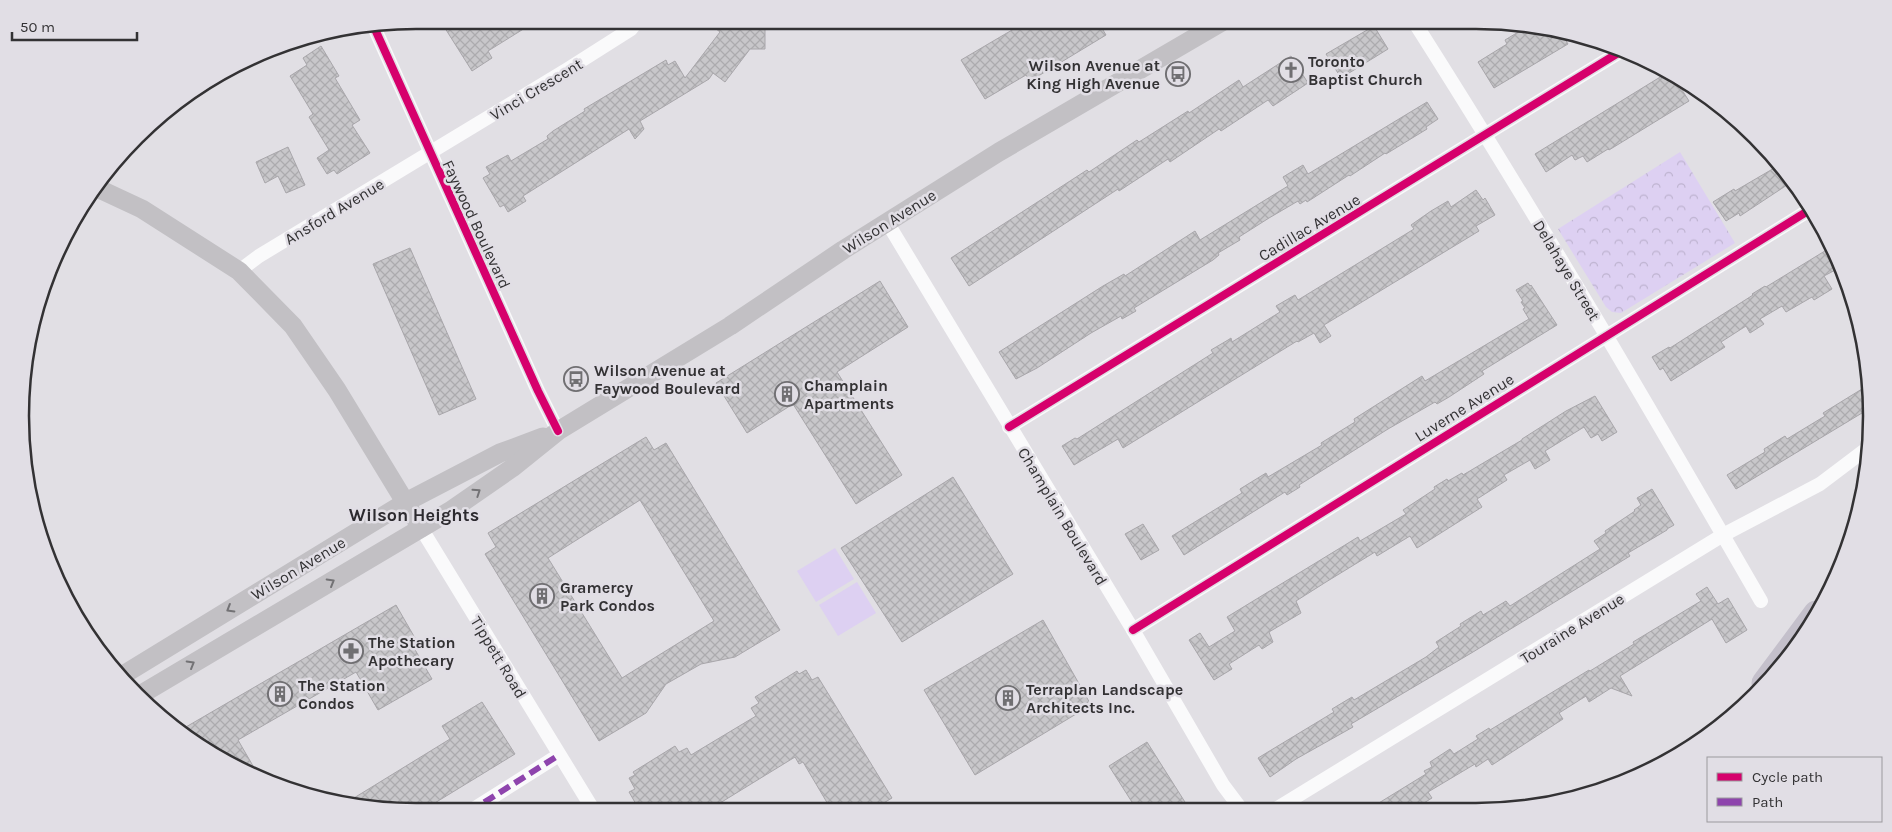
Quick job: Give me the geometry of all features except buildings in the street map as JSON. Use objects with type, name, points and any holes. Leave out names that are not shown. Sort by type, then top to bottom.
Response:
[{"type":"main road","name":"Wilson Avenue","points":[[145,692],[421,528],[512,468],[558,431],[730,326],[833,256],[999,152],[1210,29]]},
{"type":"main road","name":"Tippett Road","points":[[102,190],[142,208],[239,271],[293,326],[338,390],[421,528]]},
{"type":"main road","name":"Wilson Avenue","points":[[127,673],[406,502],[500,453],[558,431]]},
{"type":"street","name":"Vinci Crescent","points":[[430,153],[631,29]]},
{"type":"street","name":"Delahaye Street","points":[[1419,29],[1486,136],[1606,335],[1762,601]]},
{"type":"street","name":"Faywood Boulevard","points":[[376,31],[538,391],[558,431]]},
{"type":"street","name":"Cadillac Avenue","points":[[1009,427],[1616,55]]},
{"type":"street","name":"Ansford Avenue","points":[[239,271],[259,256],[430,153]]},
{"type":"street","name":"Luverne Avenue","points":[[1133,630],[1805,213]]},
{"type":"street","name":"Champlain Boulevard","points":[[887,222],[1133,630],[1223,785],[1236,803]]},
{"type":"street","name":"Touraine Avenue","points":[[1286,803],[1723,535],[1820,484],[1861,453]]},
{"type":"street","name":"Tippett Road","points":[[421,528],[588,803]]},
{"type":"street","points":[[483,803],[559,755]]},
{"type":"green space","points":[[1680,152],[1735,243],[1621,313],[1612,312],[1606,307],[1558,229]]},
{"type":"green space","points":[[835,548],[854,579],[816,602],[797,571]]},
{"type":"green space","points":[[857,582],[876,613],[838,636],[819,605]]},
{"type":"marked path","points":[[483,803],[559,755]]},
{"type":"cycle path","points":[[376,31],[538,391],[558,431]]},
{"type":"cycle path","points":[[1009,427],[1615,55]]},
{"type":"cycle path","points":[[1133,630],[1805,213]]},
{"type":"place","name":"Toronto Baptist Church","points":[[1291,70]]},
{"type":"place","name":"Wilson Avenue at King High Avenue","points":[[1178,74]]},
{"type":"place","name":"Wilson Avenue at Faywood Boulevard","points":[[576,379]]},
{"type":"place","name":"Champlain Apartments","points":[[787,394]]},
{"type":"place","name":"Gramercy Park Condos","points":[[542,596]]},
{"type":"place","name":"The Station Apothecary","points":[[351,651]]},
{"type":"place","name":"The Station Condos","points":[[280,694]]},
{"type":"place","name":"Terraplan Landscape Architects Inc.","points":[[1008,698]]},
{"type":"district","name":"Wilson Heights","points":[[414,515]]}]
